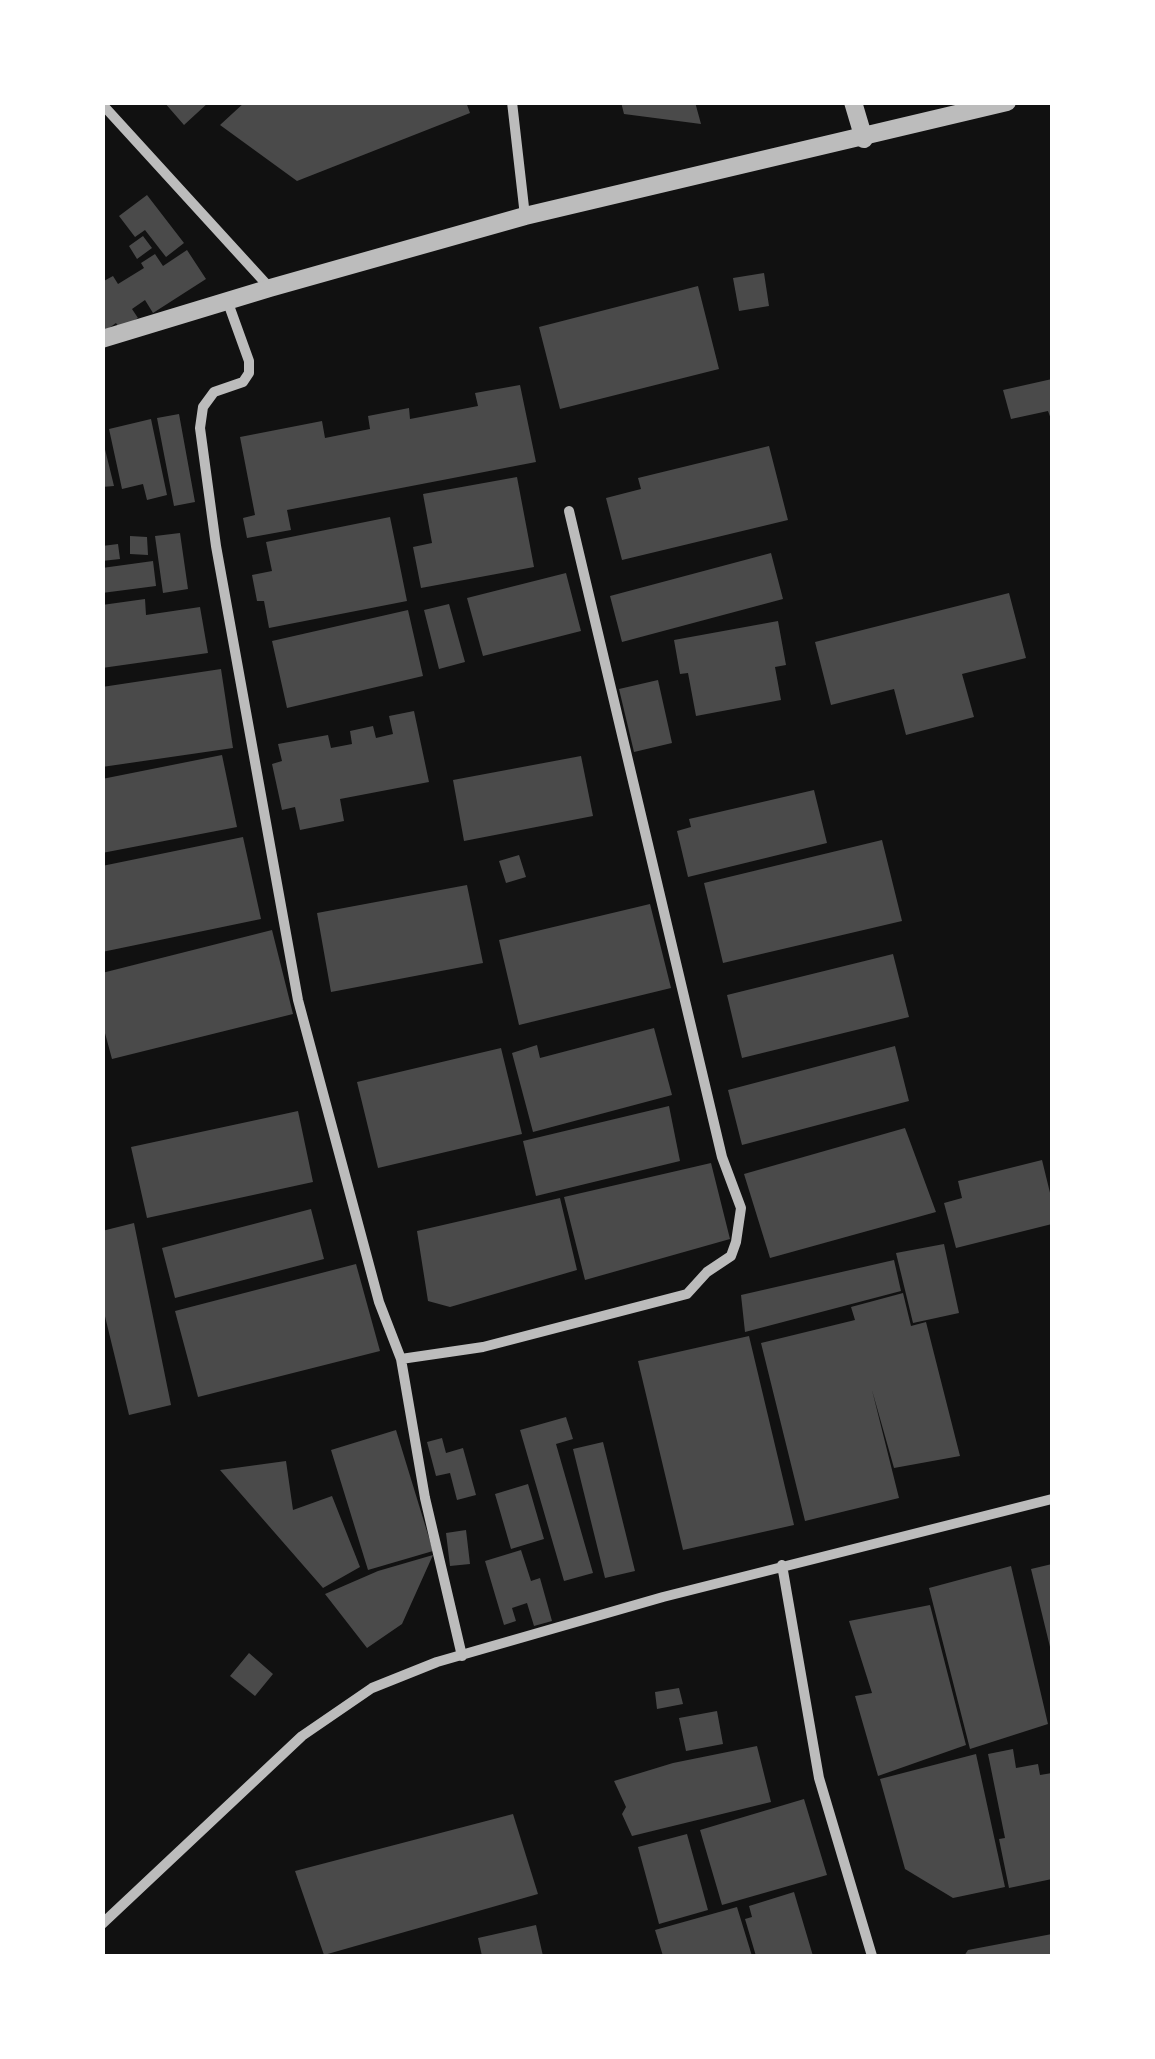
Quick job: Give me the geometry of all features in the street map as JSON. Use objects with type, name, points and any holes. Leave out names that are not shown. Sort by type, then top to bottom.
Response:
[{"type":"street","points":[[512,102],[525,216]]},
{"type":"street","points":[[853,102],[864,139]]},
{"type":"street","points":[[102,339],[525,216],[1008,102]]},
{"type":"street","points":[[102,104],[270,288]]},
{"type":"street","points":[[227,300],[248,361],[248,373],[243,382],[214,392],[203,407],[200,428],[216,546],[298,1000],[379,1302],[400,1358],[426,1498],[462,1656]]},
{"type":"street","points":[[400,1358],[482,1346],[687,1294],[707,1272],[731,1256],[736,1242],[740,1208],[722,1156],[569,511]]},
{"type":"street","points":[[102,1924],[302,1736],[372,1688],[462,1656],[782,1566],[1052,1499]]},
{"type":"street","points":[[782,1566],[819,1778],[872,1956]]},
{"type":"building","points":[[164,102],[209,102],[184,125]]},
{"type":"building","points":[[245,102],[466,102],[470,113],[297,181],[220,125]]},
{"type":"building","points":[[621,102],[695,102],[701,124],[624,114]]},
{"type":"building","points":[[147,195],[184,243],[166,257],[145,230],[135,237],[119,216]]},
{"type":"building","points":[[143,236],[152,248],[137,259],[129,246]]},
{"type":"building","points":[[187,250],[206,279],[153,313],[145,300],[132,309],[138,318],[120,329],[116,323],[105,331],[102,282],[113,276],[118,284],[144,268],[141,263],[155,254],[163,266]]},
{"type":"building","points":[[764,273],[769,306],[739,311],[733,278]]},
{"type":"building","points":[[698,286],[719,369],[560,409],[539,327]]},
{"type":"building","points":[[1052,379],[1052,422],[1048,411],[1011,419],[1003,390]]},
{"type":"building","points":[[520,385],[536,462],[287,510],[291,530],[247,538],[243,518],[255,515],[240,437],[322,421],[325,438],[370,429],[368,416],[409,408],[410,419],[478,406],[475,393]]},
{"type":"building","points":[[179,414],[195,502],[174,506],[157,418]]},
{"type":"building","points":[[151,419],[167,495],[147,500],[143,484],[122,489],[109,429]]},
{"type":"building","points":[[102,437],[114,486],[102,487]]},
{"type":"building","points":[[769,446],[788,520],[622,560],[606,498],[641,489],[638,478]]},
{"type":"building","points":[[517,477],[534,567],[421,588],[413,547],[432,543],[423,494]]},
{"type":"building","points":[[390,517],[407,601],[269,628],[264,601],[257,601],[252,575],[272,571],[266,542]]},
{"type":"building","points":[[180,533],[188,589],[163,593],[155,536]]},
{"type":"building","points":[[130,536],[147,537],[148,555],[130,554]]},
{"type":"building","points":[[118,544],[120,559],[102,561],[102,546]]},
{"type":"building","points":[[771,553],[783,599],[622,642],[610,596]]},
{"type":"building","points":[[153,561],[156,586],[102,593],[102,568]]},
{"type":"building","points":[[566,573],[581,631],[483,656],[467,598]]},
{"type":"building","points":[[1009,593],[1026,658],[962,674],[974,717],[906,735],[894,689],[831,705],[815,642]]},
{"type":"building","points":[[145,599],[146,615],[200,607],[208,653],[102,668],[102,605]]},
{"type":"building","points":[[449,604],[465,662],[439,669],[424,610]]},
{"type":"building","points":[[408,610],[423,676],[287,708],[272,641]]},
{"type":"building","points":[[778,621],[786,665],[775,667],[781,700],[696,716],[688,673],[680,674],[674,640]]},
{"type":"building","points":[[221,669],[233,748],[102,767],[102,687]]},
{"type":"building","points":[[658,680],[672,743],[634,752],[619,689]]},
{"type":"building","points":[[414,711],[429,782],[340,799],[344,821],[300,830],[295,807],[282,810],[272,764],[282,761],[278,744],[328,735],[331,748],[352,744],[350,731],[373,726],[376,738],[393,734],[389,716]]},
{"type":"building","points":[[222,755],[237,827],[102,853],[102,779]]},
{"type":"building","points":[[581,756],[593,816],[464,841],[453,780]]},
{"type":"building","points":[[814,790],[827,843],[688,877],[677,831],[691,827],[689,819]]},
{"type":"building","points":[[243,837],[261,919],[102,952],[102,866]]},
{"type":"building","points":[[882,840],[902,921],[723,963],[704,883]]},
{"type":"building","points":[[519,855],[526,877],[506,883],[499,861]]},
{"type":"building","points":[[467,885],[483,963],[331,992],[317,913]]},
{"type":"building","points":[[650,904],[671,988],[519,1025],[499,940]]},
{"type":"building","points":[[272,930],[293,1014],[112,1059],[102,1022],[102,973]]},
{"type":"building","points":[[893,954],[909,1017],[742,1058],[727,995]]},
{"type":"building","points":[[654,1028],[672,1095],[533,1132],[512,1053],[537,1045],[540,1058]]},
{"type":"building","points":[[895,1046],[909,1101],[742,1145],[728,1090]]},
{"type":"building","points":[[501,1048],[522,1134],[378,1168],[357,1082]]},
{"type":"building","points":[[669,1106],[680,1161],[536,1196],[523,1141]]},
{"type":"building","points":[[298,1111],[313,1182],[147,1218],[131,1147]]},
{"type":"building","points":[[905,1128],[936,1212],[770,1258],[744,1174]]},
{"type":"building","points":[[1042,1160],[1052,1201],[1052,1224],[956,1248],[944,1203],[962,1198],[958,1181]]},
{"type":"building","points":[[711,1163],[730,1239],[585,1280],[564,1197]]},
{"type":"building","points":[[560,1198],[577,1270],[450,1307],[428,1301],[417,1231]]},
{"type":"building","points":[[311,1209],[324,1259],[175,1298],[162,1248]]},
{"type":"building","points":[[134,1223],[171,1405],[129,1415],[102,1304],[102,1231]]},
{"type":"building","points":[[944,1244],[959,1313],[913,1323],[896,1253]]},
{"type":"building","points":[[894,1260],[901,1291],[745,1332],[741,1295]]},
{"type":"building","points":[[356,1264],[380,1351],[198,1397],[175,1311]]},
{"type":"building","points":[[903,1293],[911,1326],[926,1322],[960,1456],[894,1468],[872,1390],[899,1498],[805,1521],[761,1343],[855,1320],[851,1307]]},
{"type":"building","points":[[749,1336],[794,1525],[683,1550],[638,1361]]},
{"type":"building","points":[[566,1417],[573,1439],[556,1444],[593,1573],[564,1581],[520,1430]]},
{"type":"building","points":[[396,1430],[433,1551],[368,1570],[331,1450]]},
{"type":"building","points":[[442,1438],[446,1453],[463,1448],[476,1495],[457,1500],[450,1473],[436,1476],[427,1442]]},
{"type":"building","points":[[603,1442],[635,1571],[605,1578],[573,1449]]},
{"type":"building","points":[[286,1461],[293,1510],[332,1496],[360,1567],[323,1588],[220,1470]]},
{"type":"building","points":[[528,1484],[544,1539],[511,1549],[495,1494]]},
{"type":"building","points":[[466,1530],[470,1564],[450,1566],[446,1533]]},
{"type":"building","points":[[521,1550],[531,1581],[540,1578],[552,1621],[534,1626],[527,1603],[512,1608],[516,1621],[504,1625],[485,1561]]},
{"type":"building","points":[[433,1555],[402,1624],[367,1648],[325,1594],[378,1571]]},
{"type":"building","points":[[1052,1564],[1052,1650],[1051,1651],[1031,1569]]},
{"type":"building","points":[[1011,1566],[1048,1724],[970,1749],[929,1588]]},
{"type":"building","points":[[930,1605],[966,1745],[878,1776],[855,1696],[872,1693],[849,1621]]},
{"type":"building","points":[[249,1653],[273,1674],[255,1696],[230,1676]]},
{"type":"building","points":[[679,1688],[683,1704],[657,1709],[655,1692]]},
{"type":"building","points":[[717,1711],[723,1744],[686,1751],[679,1718]]},
{"type":"building","points":[[757,1746],[771,1802],[632,1836],[622,1814],[626,1807],[614,1781],[673,1763]]},
{"type":"building","points":[[1013,1749],[1016,1768],[1038,1764],[1040,1775],[1052,1773],[1052,1879],[1009,1888],[999,1839],[1005,1838],[988,1754]]},
{"type":"building","points":[[976,1754],[1005,1887],[953,1898],[905,1869],[880,1779]]},
{"type":"building","points":[[804,1799],[827,1875],[722,1905],[700,1830]]},
{"type":"building","points":[[513,1814],[538,1894],[324,1955],[295,1871]]},
{"type":"building","points":[[687,1834],[708,1910],[659,1924],[638,1847]]},
{"type":"building","points":[[794,1892],[813,1956],[756,1956],[745,1919],[752,1917],[749,1906]]},
{"type":"building","points":[[737,1907],[752,1956],[663,1956],[655,1930]]},
{"type":"building","points":[[536,1925],[543,1956],[482,1956],[478,1938]]},
{"type":"building","points":[[1052,1934],[1052,1956],[964,1956],[968,1950]]}]
